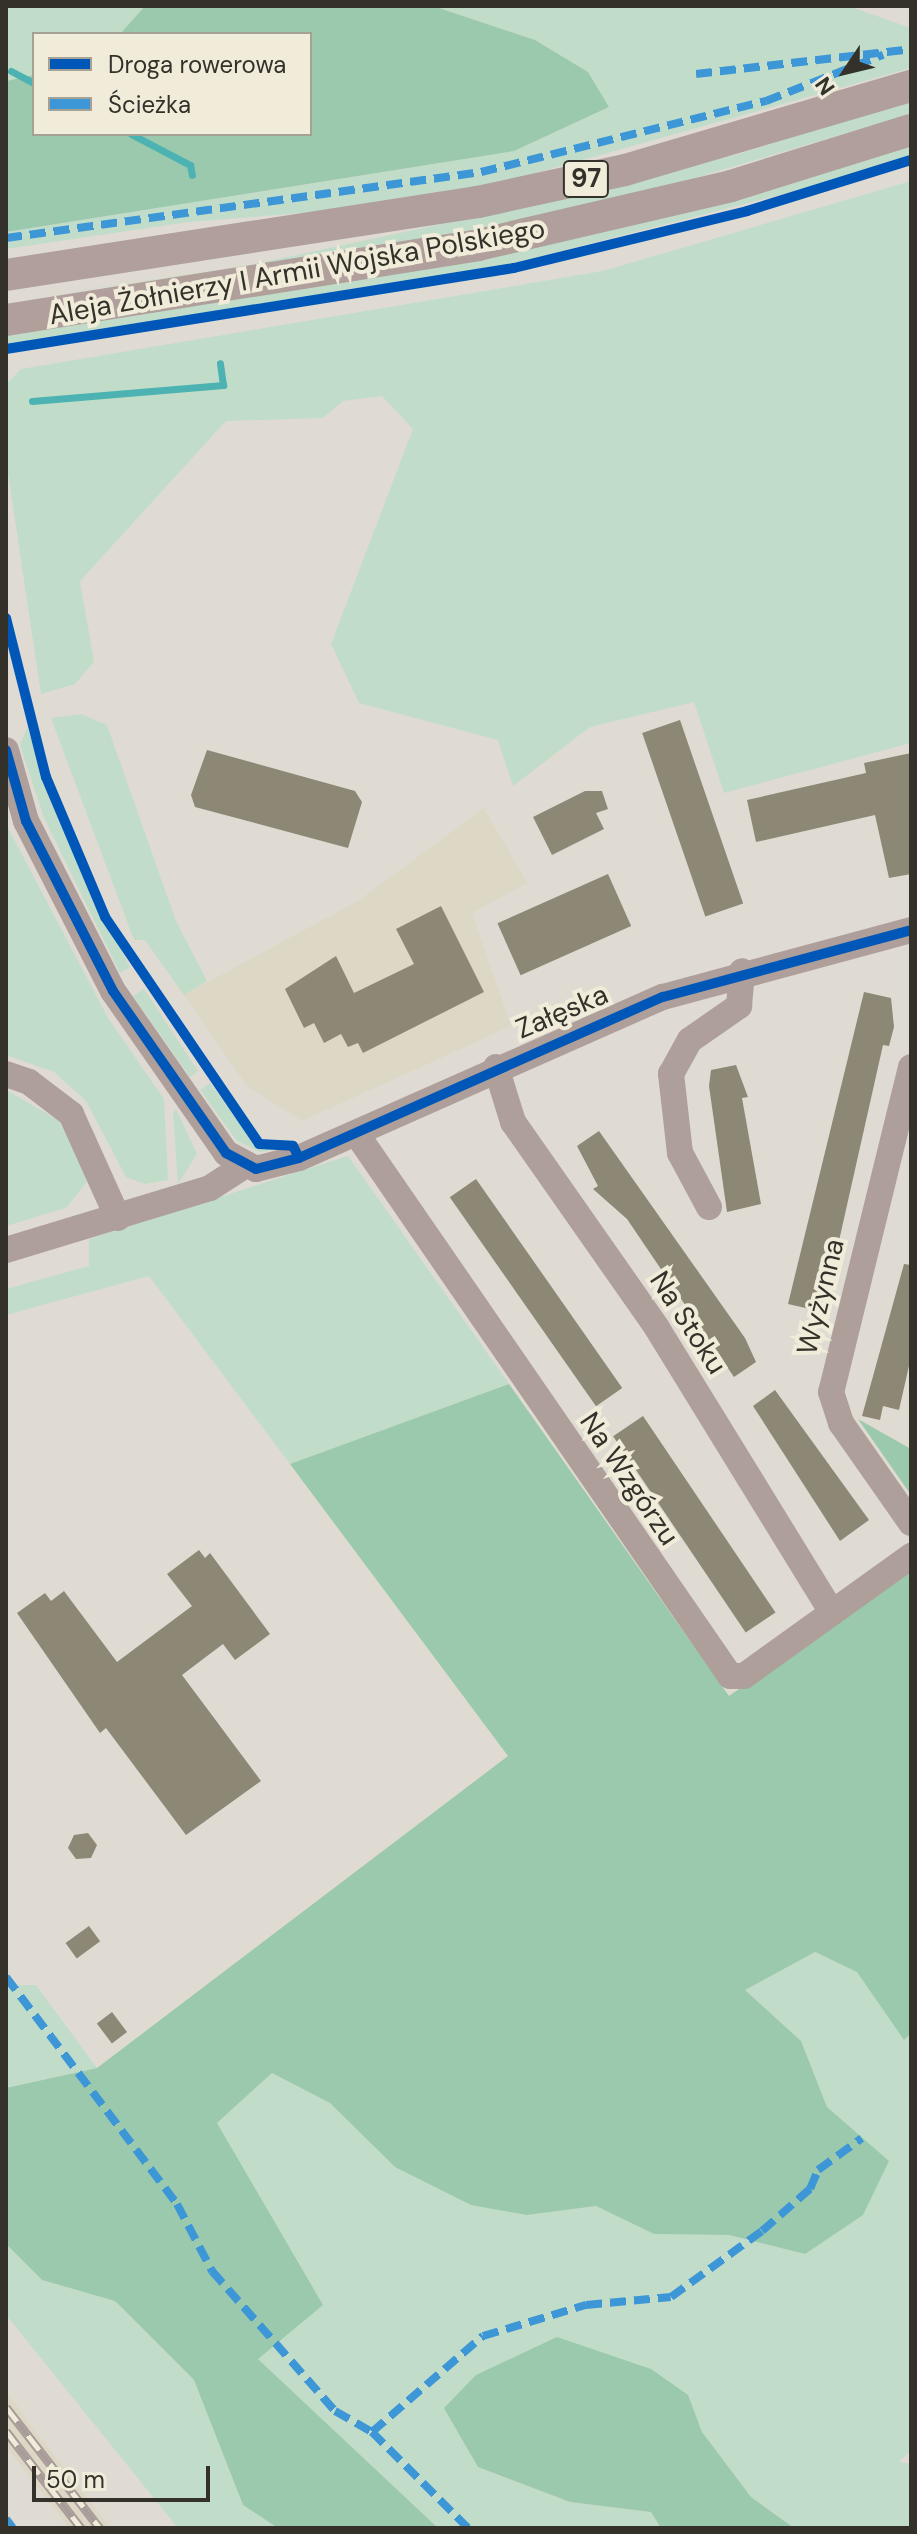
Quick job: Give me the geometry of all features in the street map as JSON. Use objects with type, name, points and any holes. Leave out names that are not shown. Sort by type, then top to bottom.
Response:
[{"type":"main road","name":"Aleja Żołnierzy I Armii Wojska Polskiego","points":[[6,275],[478,202],[625,170],[911,86]]},
{"type":"main road","name":"Aleja Żołnierzy I Armii Wojska Polskiego","points":[[6,320],[478,245],[731,186],[911,130]]},
{"type":"street","points":[[6,750],[26,821]]},
{"type":"street","points":[[6,792],[26,821],[113,991],[226,1153],[244,1166]]},
{"type":"street","name":"Załęska","points":[[6,1250],[210,1188],[244,1166],[271,1168],[356,1133],[496,1067],[742,971],[911,930]]},
{"type":"street","points":[[709,1207],[680,1153],[671,1074],[690,1040],[739,1006],[742,971]]},
{"type":"street","name":"Na Stoku","points":[[496,1067],[513,1122],[657,1328],[832,1613]]},
{"type":"street","name":"Wyżynna","points":[[911,1067],[831,1392],[835,1413],[911,1523]]},
{"type":"street","points":[[6,1074],[40,1088],[71,1114],[118,1218]]},
{"type":"street","name":"Na Wzgórzu","points":[[356,1133],[715,1663],[730,1676],[744,1676],[911,1556]]},
{"type":"shaded area","points":[[484,808],[527,883],[472,913],[511,1026],[302,1121],[247,1086],[184,995],[358,901]]},
{"type":"shaded area","points":[[6,2391],[111,2528],[69,2528],[14,2457],[6,2446]]},
{"type":"green space","points":[[6,6],[145,6],[122,32],[32,32],[32,75],[6,81]]},
{"type":"green space","points":[[145,6],[433,6],[535,40],[588,72],[609,107],[514,151],[6,232],[6,81],[32,75],[32,136],[312,136],[312,32],[122,32]]},
{"type":"green space","points":[[433,6],[848,6],[911,28],[911,68],[518,178],[367,208],[188,222],[6,249],[6,232],[514,151],[609,107],[588,72],[535,40]]},
{"type":"green space","points":[[911,100],[911,114],[644,193],[416,242],[15,300],[245,266],[541,203],[739,154]]},
{"type":"green space","points":[[911,144],[911,156],[819,185],[502,266],[6,345],[6,335],[513,253]]},
{"type":"green space","points":[[911,181],[911,743],[724,793],[694,702],[590,727],[513,786],[498,740],[359,703],[331,644],[413,429],[382,396],[343,401],[323,418],[226,421],[80,581],[94,662],[75,684],[41,694],[6,460],[6,384],[21,369],[603,271]]},
{"type":"green space","points":[[81,714],[107,725],[176,921],[207,981],[184,995],[145,940],[134,940],[51,718]]},
{"type":"green space","points":[[27,728],[83,877],[130,967],[120,973],[44,818],[20,745]]},
{"type":"green space","points":[[6,824],[108,1018],[164,1099],[168,1180],[145,1184],[126,1177],[86,1101],[54,1072],[6,1055]]},
{"type":"green space","points":[[144,989],[198,1071],[190,1077],[133,996]]},
{"type":"green space","points":[[210,1083],[257,1147],[281,1149],[260,1152],[237,1141],[200,1090]]},
{"type":"green space","points":[[6,1090],[58,1120],[90,1178],[66,1208],[6,1226]]},
{"type":"green space","points":[[176,1109],[197,1154],[178,1184],[173,1113]]},
{"type":"green space","points":[[348,1156],[509,1384],[290,1464],[149,1276],[6,1315],[6,1289],[89,1266],[89,1239]]},
{"type":"green space","points":[[509,1384],[729,1696],[911,1568],[911,2033],[904,2040],[857,1972],[815,1952],[745,1990],[801,2041],[827,2107],[889,2161],[863,2215],[805,2254],[729,2235],[654,2234],[596,2206],[527,2215],[471,2205],[395,2167],[330,2103],[272,2073],[217,2123],[323,2305],[258,2359],[438,2528],[278,2528],[243,2505],[194,2380],[115,2301],[42,2280],[6,2244],[6,2088],[97,2068],[508,1756],[290,1464]]},
{"type":"green space","points":[[858,1419],[911,1449],[911,1495]]},
{"type":"green space","points":[[814,1952],[857,1972],[904,2039],[911,2033],[911,2450],[899,2462],[911,2464],[911,2528],[794,2528],[751,2497],[702,2432],[687,2395],[478,2467],[570,2502],[651,2512],[661,2528],[438,2528],[258,2359],[217,2123],[272,2073],[330,2103],[395,2167],[527,2215],[596,2206],[654,2234],[729,2235],[805,2254],[888,2161],[827,2107],[801,2041],[744,1989]]},
{"type":"green space","points":[[6,1985],[36,1985],[97,2068],[6,2088]]},
{"type":"green space","points":[[6,2244],[42,2280],[115,2301],[194,2380],[243,2505],[278,2528],[178,2528],[6,2315]]},
{"type":"green space","points":[[557,2337],[651,2369],[688,2395],[702,2432],[751,2497],[794,2528],[661,2528],[651,2512],[570,2502],[478,2467],[444,2408],[476,2375]]},
{"type":"building","points":[[680,720],[743,903],[705,916],[642,733]]},
{"type":"building","points":[[207,750],[355,791],[362,802],[348,848],[195,807],[191,795]]},
{"type":"building","points":[[911,753],[911,874],[889,878],[875,815],[756,842],[747,800],[866,773],[864,763]]},
{"type":"building","points":[[585,791],[602,791],[608,809],[596,813],[604,829],[552,855],[533,817]]},
{"type":"building","points":[[608,874],[631,926],[521,975],[497,923]]},
{"type":"building","points":[[441,906],[484,992],[363,1053],[358,1043],[348,1047],[341,1034],[324,1043],[314,1023],[304,1028],[285,989],[336,956],[354,993],[414,964],[396,929]]},
{"type":"building","points":[[864,992],[891,998],[894,1027],[889,1046],[883,1045],[823,1312],[788,1304]]},
{"type":"building","points":[[736,1065],[748,1097],[742,1098],[761,1204],[727,1212],[709,1086],[711,1070]]},
{"type":"building","points":[[599,1131],[745,1338],[756,1362],[734,1377],[627,1219],[593,1189],[598,1186],[577,1146]]},
{"type":"building","points":[[476,1179],[622,1388],[596,1406],[450,1197]]},
{"type":"building","points":[[904,1264],[911,1265],[911,1357],[899,1410],[883,1406],[880,1420],[862,1416]]},
{"type":"building","points":[[775,1390],[869,1520],[840,1541],[753,1406]]},
{"type":"building","points":[[643,1416],[776,1612],[746,1633],[613,1436]]},
{"type":"building","points":[[199,1550],[205,1558],[210,1553],[270,1634],[235,1660],[223,1644],[182,1675],[261,1781],[186,1835],[106,1728],[100,1733],[17,1613],[45,1593],[51,1601],[64,1591],[117,1662],[192,1606],[167,1574]]},
{"type":"building","points":[[88,1833],[97,1845],[91,1858],[76,1859],[68,1848],[74,1835]]},
{"type":"building","points":[[89,1926],[100,1941],[77,1958],[66,1943]]},
{"type":"building","points":[[112,2012],[127,2032],[112,2043],[97,2023]]},
{"type":"waterway","points":[[11,71],[32,82]]},
{"type":"waterway","points":[[135,136],[190,165],[192,175]]},
{"type":"waterway","points":[[32,401],[223,385],[220,363]]},
{"type":"railway","points":[[6,2407],[100,2528]]},
{"type":"railway","points":[[6,2431],[81,2528]]},
{"type":"marked path","points":[[696,74],[911,49]]},
{"type":"marked path","points":[[6,238],[481,172],[766,101],[883,55]]},
{"type":"marked path","points":[[6,1977],[177,2204],[212,2271],[335,2411],[372,2432]]},
{"type":"marked path","points":[[468,2528],[372,2432],[483,2336],[586,2305],[671,2297],[762,2231],[810,2189],[818,2170],[862,2138]]},
{"type":"marked path","points":[[6,2519],[13,2528]]},
{"type":"cycle path","points":[[6,349],[514,268],[747,211],[911,160]]},
{"type":"cycle path","points":[[6,618],[46,777],[105,917],[259,1144],[293,1146],[299,1158]]},
{"type":"cycle path","points":[[6,750],[26,821],[113,991],[226,1153],[256,1169],[299,1158],[663,997],[911,930]]}]
